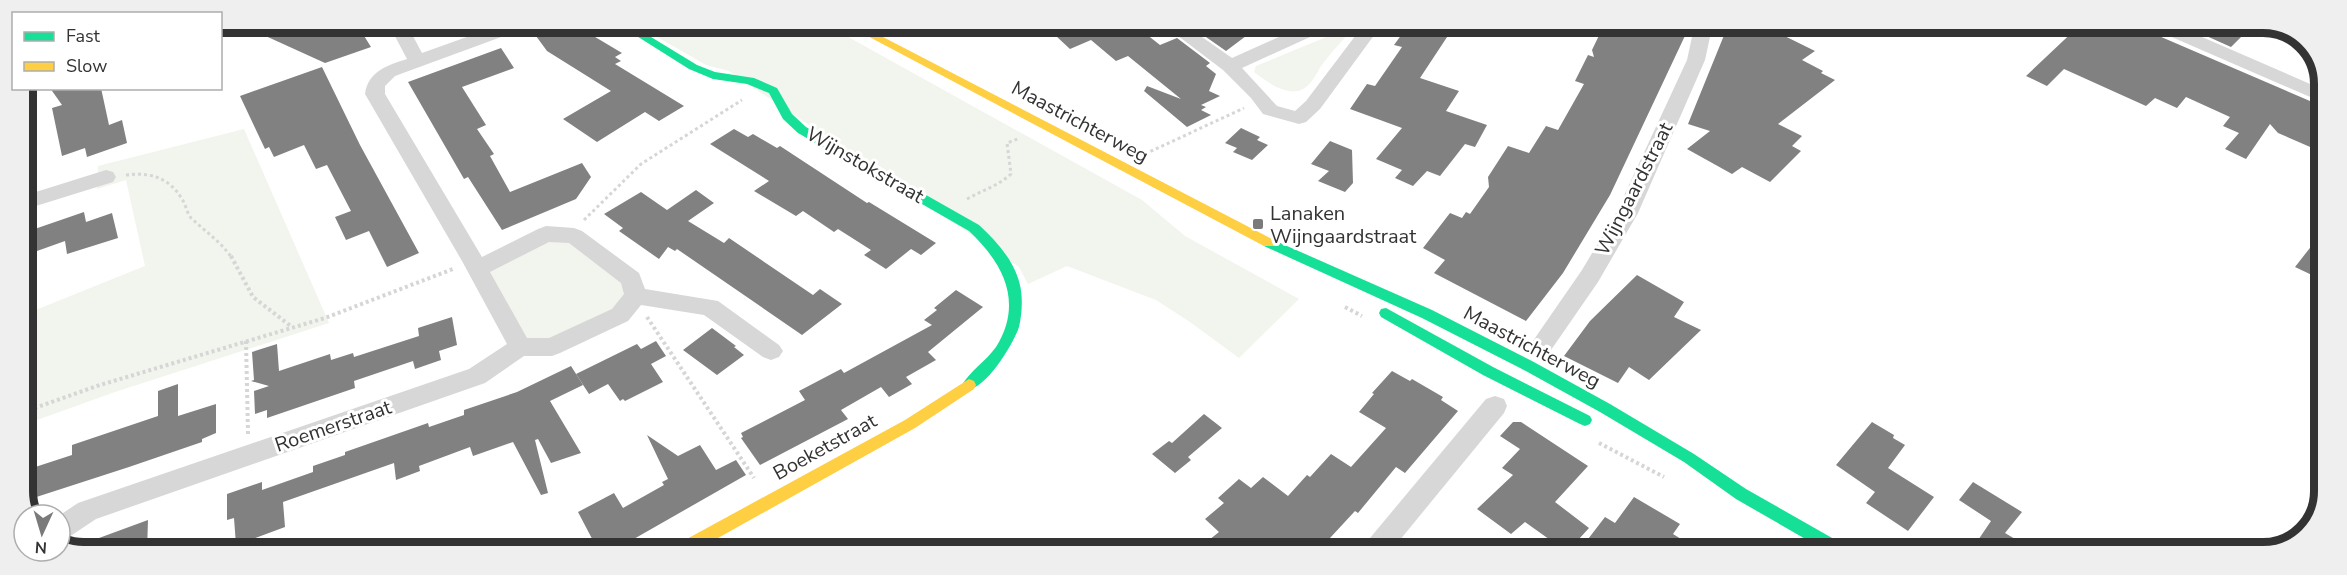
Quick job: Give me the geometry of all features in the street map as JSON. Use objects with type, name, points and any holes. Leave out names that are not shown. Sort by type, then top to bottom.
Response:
[{"type":"main road","points":[[637,33],[693,67],[713,75],[750,81],[763,87]]},
{"type":"main road","name":"Maastrichterweg","points":[[867,33],[1293,256],[1427,314],[1527,365],[1605,408],[1689,458],[1741,494],[1825,542]]},
{"type":"main road","name":"Wijnstokstraat","points":[[763,87],[772,91],[787,116],[802,130],[961,220],[992,242],[1007,263],[1014,288],[1015,316],[1007,343],[987,369]]},
{"type":"main road","name":"Maastrichterweg","points":[[1293,256],[1313,271],[1425,337],[1593,425]]},
{"type":"main road","name":"Boeketstraat","points":[[696,542],[947,402],[987,369]]},
{"type":"main road","name":"Maastrichterweg","points":[[1667,461],[1741,494]]},
{"type":"street","points":[[402,33],[417,60]]},
{"type":"street","points":[[494,33],[388,72],[376,85],[375,94],[520,347],[552,347],[620,315],[635,298]]},
{"type":"street","points":[[1184,33],[1230,66],[1270,111],[1299,118],[1313,105],[1367,33]]},
{"type":"street","points":[[1230,66],[1304,33]]},
{"type":"street","name":"Wijngaardstraat","points":[[1543,344],[1590,276],[1627,213],[1696,60],[1702,33]]},
{"type":"street","points":[[2177,33],[2314,94]]},
{"type":"street","points":[[33,200],[106,177]]},
{"type":"street","points":[[475,265],[546,234],[574,236],[631,279],[635,298]]},
{"type":"street","points":[[635,298],[710,306],[771,351]]},
{"type":"street","name":"Roemerstraat","points":[[72,521],[87,511],[477,376],[520,347]]},
{"type":"street","points":[[1382,542],[1495,406]]},
{"type":"path","points":[[568,235],[641,164],[763,87]]},
{"type":"path","points":[[1146,178],[1143,158],[1147,152],[1236,110],[1263,101]]},
{"type":"path","points":[[961,220],[963,203],[971,195],[999,185],[1011,174],[1007,143],[1053,130]]},
{"type":"path","points":[[106,177],[142,173],[154,175],[173,187],[182,199],[190,217],[225,247],[243,275],[253,297],[292,328]]},
{"type":"path","points":[[33,408],[100,385],[325,318],[475,265]]},
{"type":"path","points":[[635,298],[769,501]]},
{"type":"path","points":[[246,341],[248,455]]},
{"type":"shaded area","points":[[650,33],[841,33],[1142,200],[1185,236],[1299,299],[1239,358],[1156,300],[1067,266],[1028,284],[1019,267],[729,71],[706,65]]},
{"type":"shaded area","points":[[1336,33],[1349,33],[1322,64],[1313,80],[1298,91],[1282,89],[1267,82],[1254,72],[1256,66]]},
{"type":"shaded area","points":[[244,129],[329,323],[115,392],[33,421],[33,311],[145,266],[126,180],[97,189],[98,166]]},
{"type":"shaded area","points":[[544,240],[570,241],[627,282],[624,306],[558,338],[544,341],[532,340],[523,335],[490,274],[492,268]]},
{"type":"building","points":[[259,33],[362,33],[371,47],[325,63]]},
{"type":"building","points":[[544,33],[588,33],[622,53],[615,57],[621,61],[615,64],[684,106],[659,121],[645,112],[597,142],[563,119],[611,91],[547,51],[536,36]]},
{"type":"building","points":[[1053,33],[1145,33],[1160,45],[1177,38],[1210,63],[1206,66],[1216,74],[1209,91],[1220,96],[1201,105],[1206,107],[1201,110],[1211,115],[1187,127],[1144,91],[1147,86],[1181,99],[1128,56],[1116,61],[1091,40],[1070,49]]},
{"type":"building","points":[[1200,33],[1244,33],[1246,36],[1226,51]]},
{"type":"building","points":[[1403,33],[1450,33],[1420,78],[1459,91],[1446,111],[1487,125],[1475,147],[1465,144],[1440,176],[1427,171],[1413,186],[1395,178],[1402,170],[1376,159],[1402,128],[1350,109],[1367,84],[1375,86],[1402,47],[1394,45]]},
{"type":"building","points":[[1600,33],[1686,33],[1610,195],[1563,273],[1526,321],[1434,273],[1445,260],[1423,248],[1450,213],[1462,218],[1466,212],[1470,214],[1489,187],[1488,177],[1508,146],[1529,153],[1546,126],[1558,130],[1584,84],[1575,81],[1588,55],[1594,57],[1592,50]]},
{"type":"building","points":[[1725,33],[1778,33],[1815,51],[1802,60],[1835,80],[1778,124],[1802,136],[1792,146],[1801,151],[1770,182],[1742,167],[1732,174],[1687,149],[1710,131],[1688,124]]},
{"type":"building","points":[[2071,33],[2152,33],[2314,103],[2314,149],[2278,133],[2270,124],[2246,159],[2225,149],[2239,133],[2223,126],[2230,117],[2186,97],[2177,108],[2155,98],[2146,106],[2064,69],[2047,86],[2026,76]]},
{"type":"building","points":[[2200,33],[2245,33],[2231,47]]},
{"type":"building","points":[[501,48],[514,68],[462,87],[486,125],[477,129],[494,154],[490,156],[510,192],[582,163],[591,177],[576,199],[502,230],[468,177],[464,179],[408,82]]},
{"type":"building","points":[[322,67],[360,145],[419,253],[387,267],[369,231],[346,240],[335,217],[351,211],[327,165],[316,169],[304,145],[274,157],[269,147],[265,149],[240,96]]},
{"type":"building","points":[[51,90],[101,90],[109,125],[122,120],[127,143],[87,157],[85,148],[62,156],[52,108],[62,105]]},
{"type":"building","points":[[1241,128],[1260,137],[1257,140],[1268,145],[1252,160],[1233,152],[1237,148],[1225,143]]},
{"type":"building","points":[[734,129],[748,137],[753,134],[777,148],[780,146],[867,203],[869,202],[936,243],[921,255],[911,249],[886,269],[864,255],[871,250],[838,229],[834,232],[803,211],[796,216],[754,191],[769,181],[710,144]]},
{"type":"building","points":[[1330,141],[1352,150],[1353,183],[1345,192],[1318,181],[1329,171],[1311,164]]},
{"type":"building","points":[[696,190],[714,203],[688,221],[724,243],[729,238],[813,295],[820,289],[842,304],[802,335],[677,249],[675,251],[668,247],[659,259],[619,231],[623,228],[604,214],[641,192],[667,210]]},
{"type":"building","points":[[84,212],[86,222],[112,213],[118,238],[67,254],[65,241],[33,252],[33,230]]},
{"type":"building","points":[[2314,243],[2314,276],[2295,267]]},
{"type":"building","points":[[1637,275],[1684,302],[1674,317],[1701,330],[1649,380],[1629,367],[1618,383],[1564,356],[1590,321]]},
{"type":"building","points":[[956,290],[983,307],[928,352],[936,360],[906,377],[912,384],[889,397],[881,387],[841,410],[848,419],[760,465],[741,438],[743,437],[741,433],[805,400],[799,391],[841,369],[844,373],[932,325],[924,320],[937,310],[934,308]]},
{"type":"building","points":[[452,317],[457,345],[439,351],[441,360],[415,369],[413,361],[354,381],[355,388],[267,418],[267,410],[255,414],[254,391],[269,386],[251,381],[254,380],[252,352],[277,344],[279,371],[330,354],[331,360],[353,353],[354,357],[419,336],[418,328]]},
{"type":"building","points":[[712,328],[744,355],[717,375],[683,350]]},
{"type":"building","points":[[656,341],[666,356],[651,364],[663,382],[625,401],[623,399],[620,401],[608,384],[589,394],[576,374],[637,344],[641,349]]},
{"type":"building","points":[[571,366],[583,385],[550,401],[581,453],[551,463],[538,439],[535,440],[548,493],[541,495],[513,442],[473,456],[470,447],[419,466],[420,471],[396,480],[394,463],[283,502],[285,527],[244,542],[236,542],[234,518],[227,520],[227,494],[262,482],[262,490],[313,472],[313,466],[345,455],[345,452],[428,423],[429,427],[464,415],[464,410],[517,392]]},
{"type":"building","points":[[1392,371],[1410,381],[1412,379],[1443,397],[1441,400],[1458,411],[1405,473],[1396,467],[1358,513],[1355,511],[1330,538],[1335,542],[1211,542],[1209,540],[1219,532],[1205,519],[1224,503],[1218,498],[1239,479],[1251,488],[1263,477],[1288,496],[1331,454],[1351,467],[1386,428],[1359,412],[1374,394],[1372,393]]},
{"type":"building","points":[[178,384],[178,416],[216,404],[216,433],[202,439],[202,442],[34,498],[33,468],[72,455],[72,445],[158,416],[158,391]]},
{"type":"building","points":[[1204,414],[1222,428],[1188,457],[1191,460],[1175,473],[1152,454],[1169,441],[1172,443]]},
{"type":"building","points":[[1513,422],[1521,422],[1588,466],[1555,502],[1589,528],[1576,542],[1553,542],[1525,522],[1511,534],[1477,509],[1513,475],[1502,468],[1520,449],[1500,436]]},
{"type":"building","points":[[1872,422],[1894,435],[1893,438],[1905,445],[1888,468],[1934,497],[1908,531],[1866,503],[1875,492],[1836,465]]},
{"type":"building","points":[[647,435],[678,456],[700,445],[716,470],[736,460],[746,475],[629,542],[594,542],[578,512],[614,493],[623,508],[664,485],[662,482],[668,479]]},
{"type":"building","points":[[1973,482],[2022,512],[2005,533],[2020,542],[1977,542],[1991,521],[1959,500]]},
{"type":"building","points":[[1634,497],[1680,524],[1673,534],[1686,542],[1586,542],[1605,517],[1615,523]]},
{"type":"building","points":[[148,520],[147,542],[88,542]]},
{"type":"traffic: fast","points":[[637,33],[693,67],[713,75],[750,81],[773,91],[787,116],[802,130],[974,228],[993,246],[1007,266],[1014,286],[1015,307],[1011,328],[1002,348],[988,367],[969,385]]},
{"type":"traffic: fast","points":[[1269,243],[1427,314],[1527,365],[1605,408],[1689,458],[1741,494],[1825,542]]},
{"type":"traffic: fast","points":[[1386,313],[1488,371],[1585,420]]},
{"type":"traffic: slow","points":[[867,33],[1269,243]]},
{"type":"traffic: slow","points":[[696,542],[910,424],[969,385]]},
{"type":"place","name":"Lanaken Wijngaardstraat","points":[[1258,224]]}]
